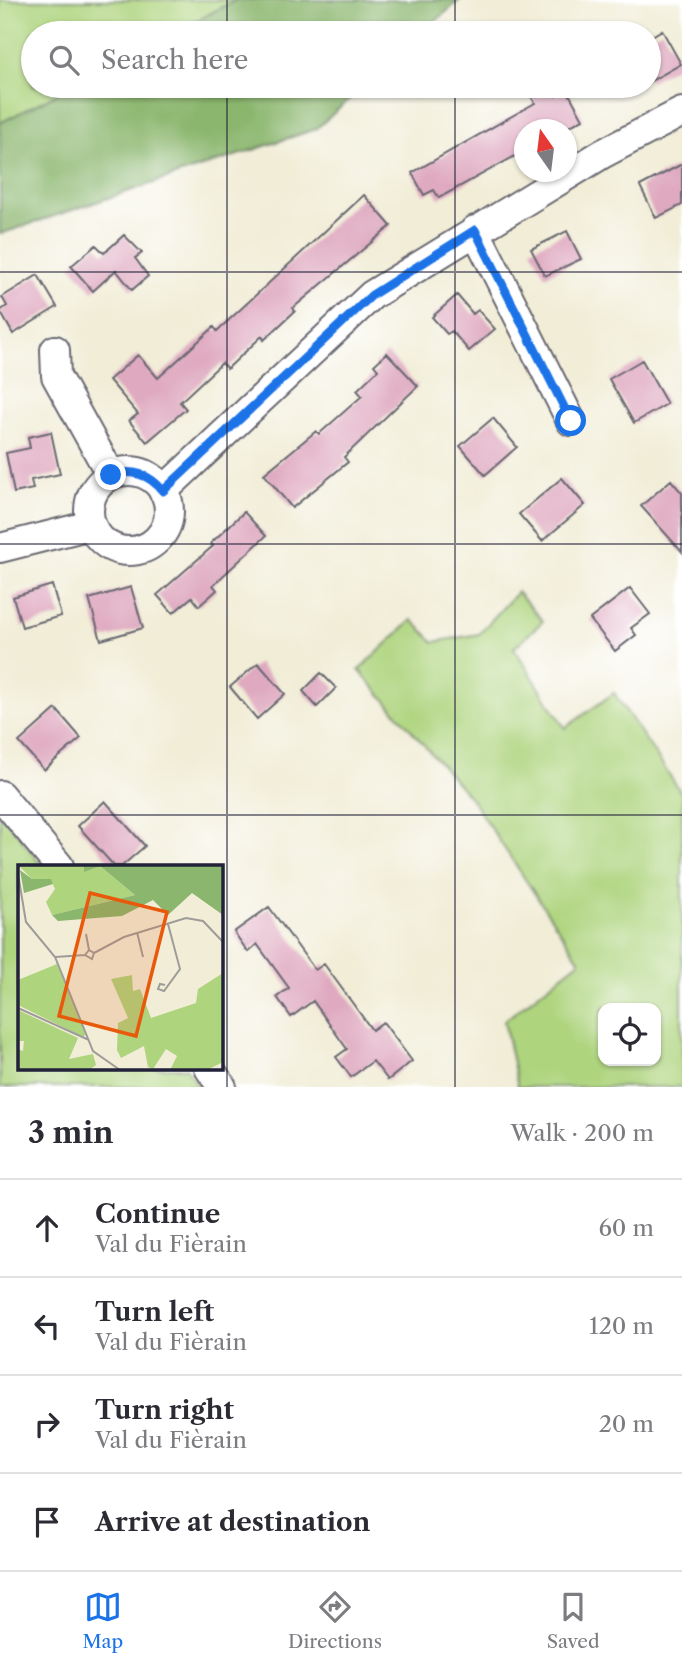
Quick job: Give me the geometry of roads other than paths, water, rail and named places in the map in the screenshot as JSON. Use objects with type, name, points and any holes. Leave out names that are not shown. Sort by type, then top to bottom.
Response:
[{"type":"street","points":[[163,491],[372,295],[602,154],[682,112]]},
{"type":"street","points":[[475,230],[571,421]]},
{"type":"street","points":[[55,351],[56,376],[111,475]]},
{"type":"street","points":[[124,471],[140,473],[154,480],[163,491],[169,509],[166,528],[154,543],[137,551],[118,551],[101,541],[91,525],[89,510],[92,496],[99,484],[111,475],[124,471]]},
{"type":"street","points":[[0,548],[91,525]]},
{"type":"street","points":[[0,795],[58,865]]},
{"type":"street","points":[[210,1070],[222,1087]]}]
